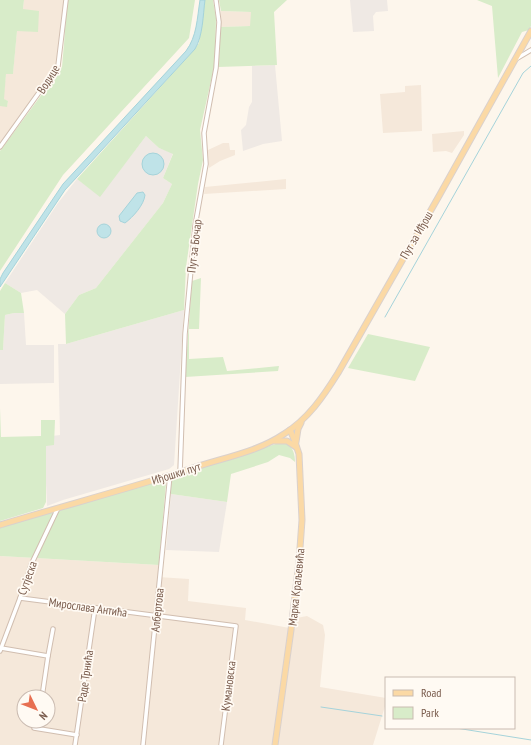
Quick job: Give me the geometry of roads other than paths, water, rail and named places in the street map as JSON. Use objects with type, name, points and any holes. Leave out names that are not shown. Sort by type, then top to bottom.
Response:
[{"type":"main road","name":"Пут за Иђош","points":[[290,430],[320,401],[338,373],[531,31]]},
{"type":"main road","points":[[297,447],[298,429],[304,418]]},
{"type":"main road","name":"Иђошки пут","points":[[0,525],[242,453],[271,442],[290,430]]},
{"type":"main road","name":"Марка Краљевића","points":[[275,745],[299,562],[302,520],[299,460],[297,447],[290,430]]},
{"type":"main road","points":[[271,442],[282,440],[288,441],[297,447]]},
{"type":"street","name":"Водице","points":[[0,147],[58,66],[66,0]]},
{"type":"street","name":"Пут за Бочар","points":[[180,472],[185,334],[195,226],[206,164],[204,133],[216,68],[219,22],[216,0]]},
{"type":"street","points":[[515,60],[531,50]]},
{"type":"street","name":"Албертова","points":[[143,745],[170,475]]},
{"type":"street","name":"Сутјеска","points":[[1,649],[31,565],[58,507]]},
{"type":"street","name":"Мирослава Антића","points":[[20,598],[157,617],[236,626]]},
{"type":"street","name":"Раде Трнића","points":[[75,745],[95,608]]},
{"type":"street","name":"Кумановска","points":[[221,745],[236,626]]},
{"type":"street","points":[[43,689],[53,629]]},
{"type":"street","points":[[1,649],[48,656]]},
{"type":"street","points":[[40,729],[77,735]]},
{"type":"water","points":[[200,0],[205,0],[200,38],[195,49],[65,190],[0,287],[0,279],[3,273],[63,184],[186,51],[190,45],[194,33]]},
{"type":"water","points":[[153,153],[161,156],[164,164],[161,172],[153,175],[145,172],[142,164],[145,156]]},
{"type":"water","points":[[143,192],[145,195],[143,203],[138,210],[125,223],[120,221],[119,216],[137,193]]},
{"type":"water","points":[[101,224],[107,224],[111,228],[111,234],[107,238],[101,238],[97,234],[97,228]]},
{"type":"waterway","points":[[385,317],[523,73],[531,66]]},
{"type":"waterway","points":[[321,707],[382,716]]},
{"type":"waterway","points":[[462,729],[531,740]]}]
